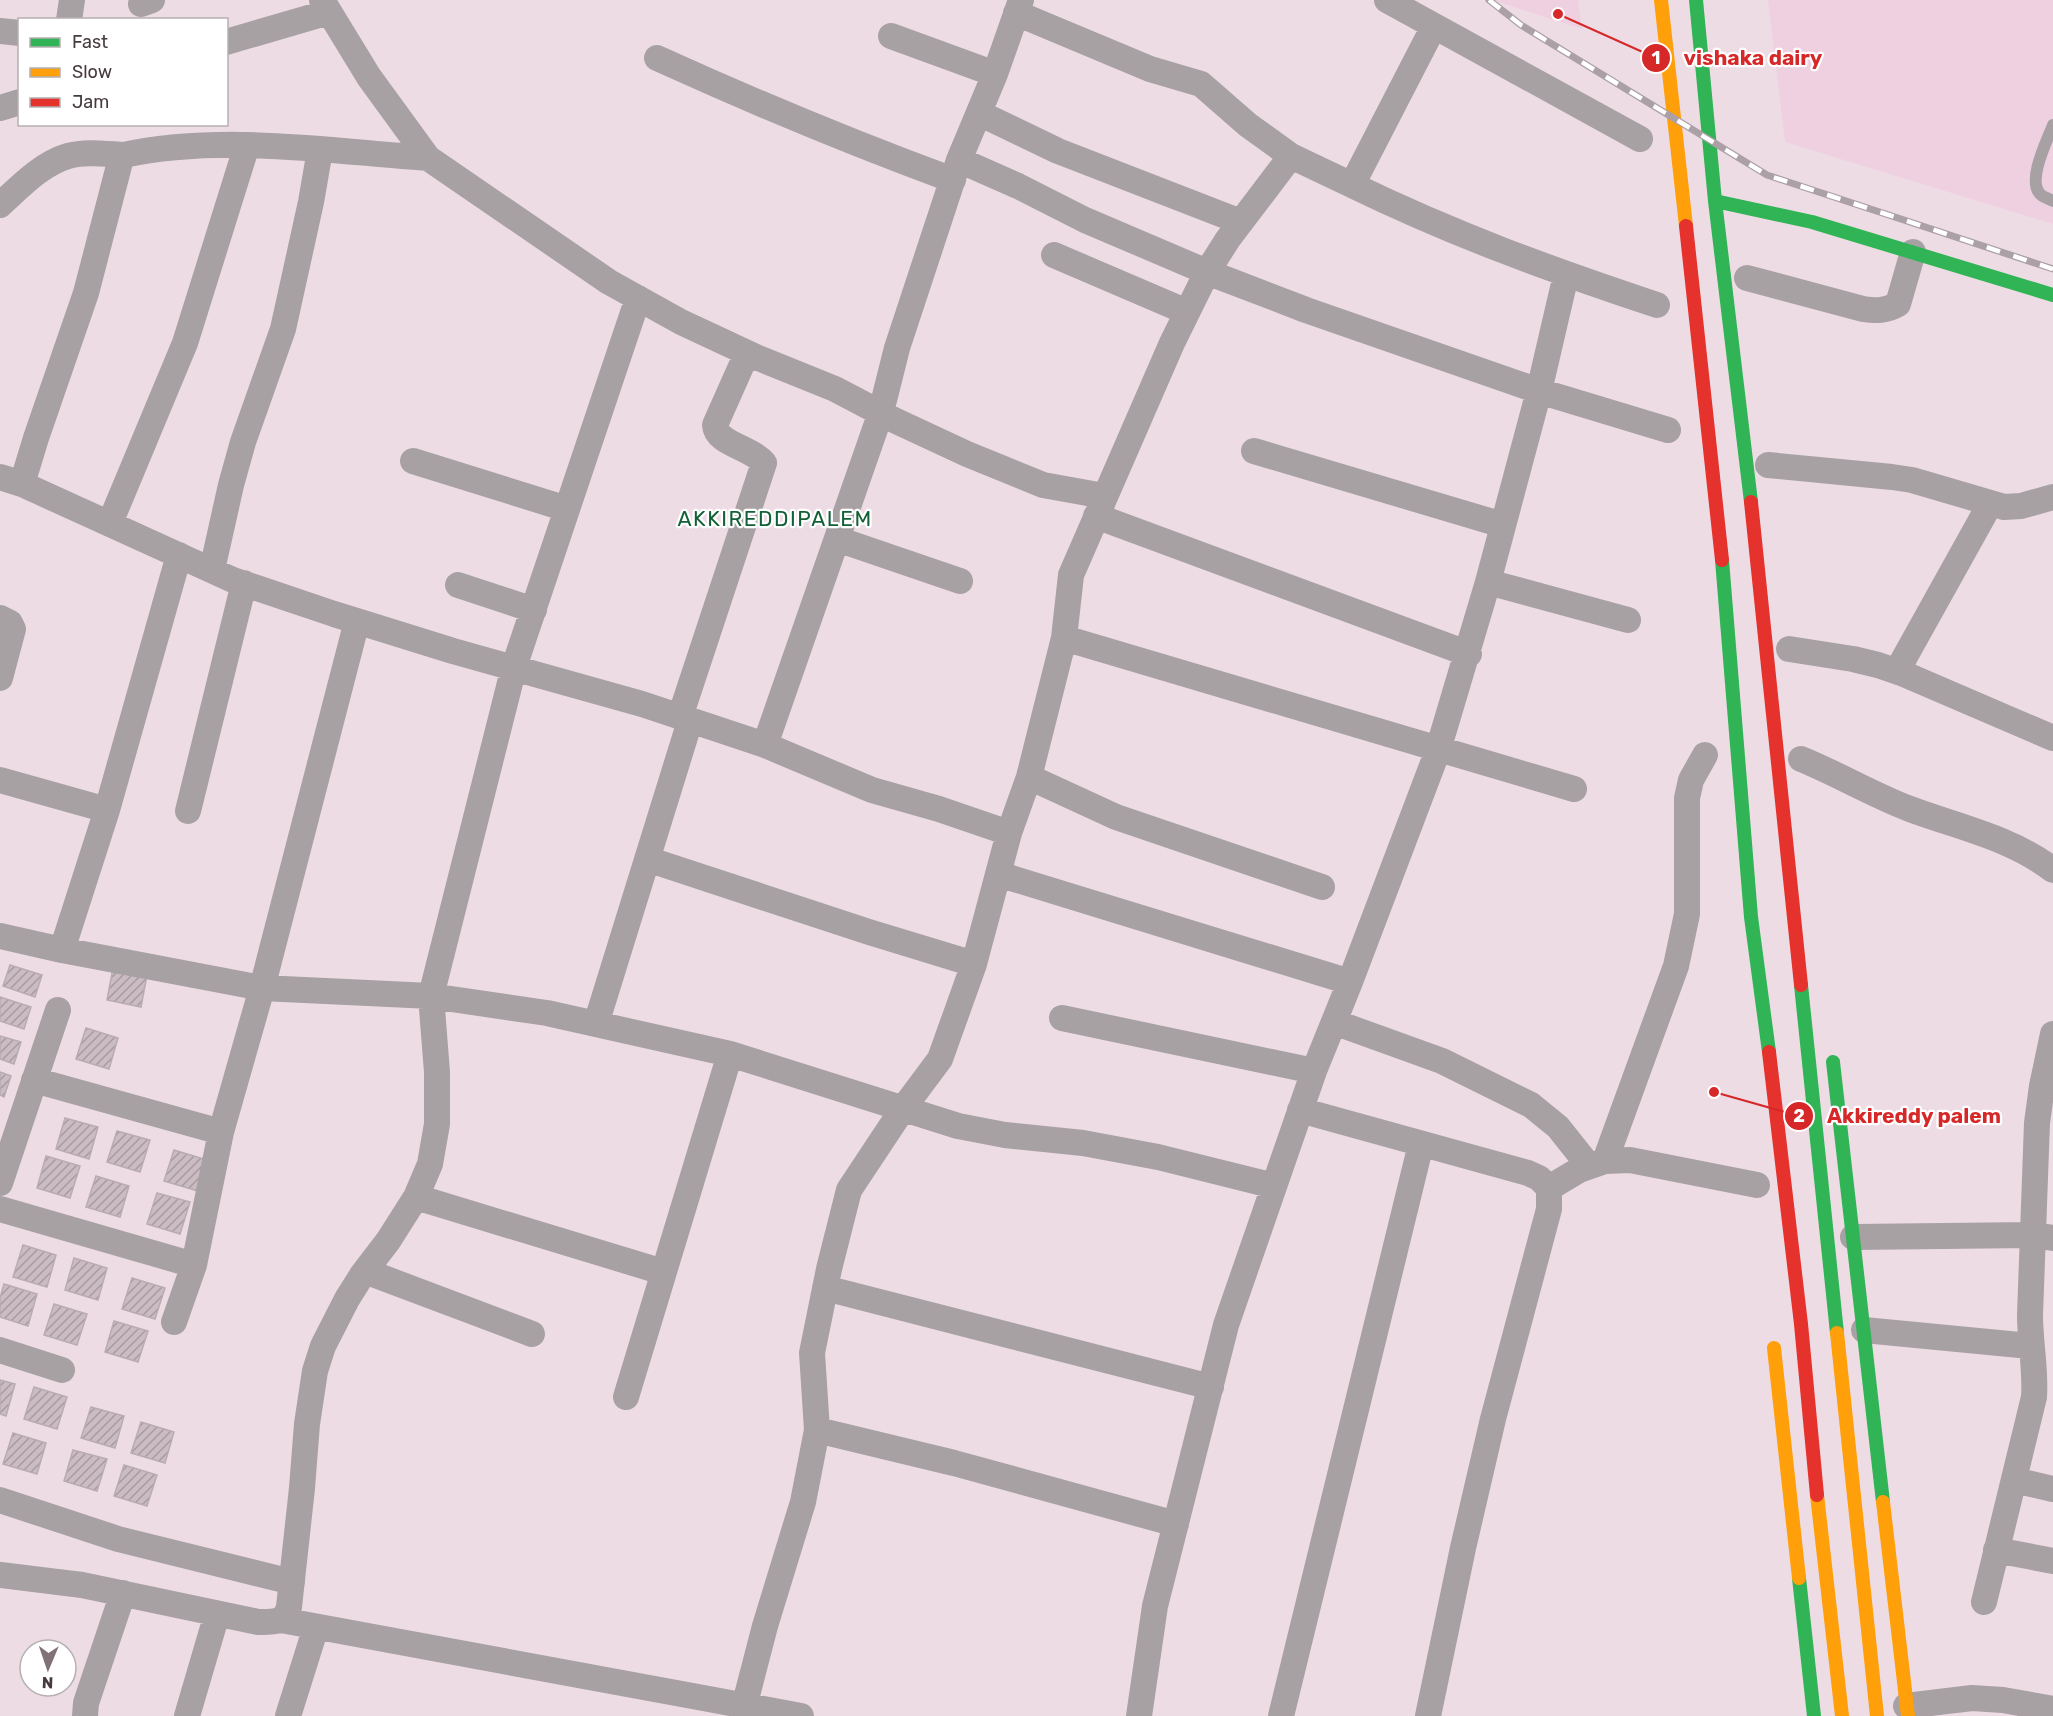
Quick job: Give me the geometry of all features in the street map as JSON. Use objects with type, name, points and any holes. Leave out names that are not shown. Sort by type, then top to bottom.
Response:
[{"type":"main road","points":[[1661,0],[1722,559],[1751,917],[1760,973],[1801,1323],[1821,1543],[1842,1716]]},
{"type":"main road","points":[[1696,0],[1715,201],[1747,468],[1877,1716]]},
{"type":"main road","points":[[1715,201],[1812,222],[2053,295]]},
{"type":"main road","points":[[1833,1062],[1907,1711]]},
{"type":"main road","points":[[1774,1348],[1814,1716]]},
{"type":"street","points":[[69,18],[72,0]]},
{"type":"street","points":[[1387,0],[1640,139]]},
{"type":"street","points":[[228,41],[325,6],[369,77],[428,158],[609,282],[681,322],[747,353],[835,389],[894,420],[968,454],[1468,654]]},
{"type":"street","points":[[765,745],[881,412],[897,348],[956,170],[995,74],[1018,6],[1150,69],[1201,84],[1248,125],[1291,156],[1415,215],[1566,275],[1658,305]]},
{"type":"street","points":[[1352,184],[1434,26]]},
{"type":"street","points":[[0,31],[18,33]]},
{"type":"street","points":[[891,36],[995,74]]},
{"type":"street","points":[[657,58],[760,105],[872,150],[1018,186],[1085,220],[1207,272],[1350,326],[1539,391],[1668,430]]},
{"type":"street","points":[[0,108],[18,103]]},
{"type":"street","points":[[979,114],[1058,151],[1241,222]]},
{"type":"street","points":[[0,205],[24,182],[47,166],[69,156],[92,154],[124,156],[144,151],[247,145],[428,158]]},
{"type":"street","points":[[110,523],[185,343],[247,145]]},
{"type":"street","points":[[212,570],[243,442],[283,329],[320,150]]},
{"type":"street","points":[[124,156],[120,162],[86,293],[36,438],[11,480],[244,583],[357,621],[765,745],[872,790],[939,808],[1009,833]]},
{"type":"street","points":[[741,1711],[803,1502],[817,1430],[812,1353],[849,1190],[902,1110],[940,1059],[974,964],[1009,833],[1029,777],[1064,638],[1071,575],[1100,506],[1207,272],[1291,156]]},
{"type":"street","points":[[1747,278],[1863,309],[1879,311],[1890,309],[1898,304],[1913,252]]},
{"type":"street","points":[[1054,255],[1187,312]]},
{"type":"street","points":[[1139,1716],[1155,1606],[1226,1325],[1314,1071],[1438,750],[1488,582],[1539,391],[1566,275]]},
{"type":"street","points":[[281,1620],[287,1616],[290,1607],[307,1424],[315,1371],[323,1346],[347,1299],[416,1197],[430,1164],[437,1124],[437,1072],[431,996],[514,667],[638,298]]},
{"type":"street","points":[[596,1024],[647,859],[685,719],[764,463],[758,455],[720,437],[715,425],[747,353]]},
{"type":"street","points":[[1254,451],[1503,525]]},
{"type":"street","points":[[413,461],[567,509]]},
{"type":"street","points":[[1767,465],[1902,478],[2004,507],[2021,506],[2053,497]]},
{"type":"street","points":[[1897,671],[1990,504]]},
{"type":"street","points":[[837,539],[960,581]]},
{"type":"street","points":[[62,950],[107,810],[179,555]]},
{"type":"street","points":[[1488,582],[1628,620]]},
{"type":"street","points":[[188,811],[244,583]]},
{"type":"street","points":[[458,585],[534,610]]},
{"type":"street","points":[[0,618],[10,623],[13,629],[0,678]]},
{"type":"street","points":[[174,1322],[194,1264],[221,1132],[262,988],[357,621]]},
{"type":"street","points":[[1064,638],[1574,789]]},
{"type":"street","points":[[1789,649],[1853,659],[1897,671],[2053,738]]},
{"type":"street","points":[[1597,1164],[1676,966],[1687,914],[1687,798],[1691,780],[1705,755]]},
{"type":"street","points":[[1801,759],[1908,808],[2013,845],[2036,857],[2053,870]]},
{"type":"street","points":[[1029,777],[1116,817],[1322,887]]},
{"type":"street","points":[[0,780],[107,810]]},
{"type":"street","points":[[647,859],[974,964]]},
{"type":"street","points":[[998,874],[1350,982]]},
{"type":"street","points":[[0,936],[262,988],[431,996],[547,1013],[730,1054],[958,1126],[996,1133],[1083,1143],[1158,1157],[1274,1186]]},
{"type":"street","points":[[0,1184],[58,1010]]},
{"type":"street","points":[[1062,1018],[1314,1071]]},
{"type":"street","points":[[1334,1022],[1442,1061],[1531,1105],[1597,1164]]},
{"type":"street","points":[[1984,1602],[2034,1397],[2044,1380],[2030,1346],[2042,1237],[2045,1146],[2042,1086],[2053,1034]]},
{"type":"street","points":[[626,1398],[730,1054]]},
{"type":"street","points":[[34,1080],[221,1132]]},
{"type":"street","points":[[1300,1110],[1528,1173],[1539,1178],[1549,1188],[1549,1209],[1493,1419],[1428,1716]]},
{"type":"street","points":[[1281,1716],[1420,1144]]},
{"type":"street","points":[[1549,1188],[1579,1170],[1597,1164],[1630,1160],[1757,1185]]},
{"type":"street","points":[[416,1197],[663,1272]]},
{"type":"street","points":[[0,1209],[194,1264]]},
{"type":"street","points":[[1853,1237],[2042,1237]]},
{"type":"street","points":[[365,1270],[532,1334]]},
{"type":"street","points":[[825,1288],[1211,1388]]},
{"type":"street","points":[[1864,1330],[2030,1346]]},
{"type":"street","points":[[0,1350],[62,1370]]},
{"type":"street","points":[[817,1430],[954,1463],[1176,1524]]},
{"type":"street","points":[[2014,1480],[2053,1489]]},
{"type":"street","points":[[0,1500],[118,1539],[292,1582]]},
{"type":"street","points":[[1996,1550],[2053,1561]]},
{"type":"street","points":[[0,1575],[42,1579],[123,1593],[258,1622],[281,1620],[741,1711],[801,1716]]},
{"type":"street","points":[[85,1716],[86,1703],[123,1593]]},
{"type":"street","points":[[187,1716],[217,1614]]},
{"type":"street","points":[[288,1716],[316,1627]]},
{"type":"street","points":[[1907,1711],[1972,1698],[2003,1700],[2053,1709]]},
{"type":"lane","points":[[2053,125],[2035,178],[2036,188],[2041,195],[2053,201]]},
{"type":"shaded area","points":[[1492,0],[1578,0],[1582,29]]},
{"type":"shaded area","points":[[1768,0],[2053,0],[2053,224],[1785,142]]},
{"type":"building","points":[[10,965],[42,975],[35,997],[3,986]]},
{"type":"building","points":[[113,968],[147,975],[141,1007],[107,1000]]},
{"type":"building","points":[[0,997],[31,1007],[24,1029],[0,1021]]},
{"type":"building","points":[[86,1028],[118,1038],[109,1069],[76,1059]]},
{"type":"building","points":[[0,1036],[21,1042],[14,1064],[0,1059]]},
{"type":"building","points":[[0,1072],[11,1076],[4,1097],[0,1095]]},
{"type":"building","points":[[65,1118],[98,1127],[89,1159],[56,1149]]},
{"type":"building","points":[[117,1131],[150,1140],[140,1172],[107,1162]]},
{"type":"building","points":[[174,1150],[207,1160],[198,1191],[164,1181]]},
{"type":"building","points":[[46,1156],[80,1166],[70,1198],[37,1188]]},
{"type":"building","points":[[96,1176],[129,1186],[120,1217],[86,1207]]},
{"type":"building","points":[[157,1193],[190,1202],[180,1234],[147,1224]]},
{"type":"building","points":[[23,1245],[56,1255],[47,1287],[13,1277]]},
{"type":"building","points":[[74,1258],[107,1268],[98,1300],[65,1290]]},
{"type":"building","points":[[132,1278],[165,1288],[155,1319],[122,1309]]},
{"type":"building","points":[[4,1284],[37,1294],[28,1326],[0,1317],[0,1298]]},
{"type":"building","points":[[54,1304],[87,1314],[77,1345],[44,1335]]},
{"type":"building","points":[[114,1321],[148,1331],[138,1362],[105,1352]]},
{"type":"building","points":[[0,1380],[15,1384],[6,1416],[0,1414]]},
{"type":"building","points":[[34,1387],[67,1397],[57,1429],[24,1419]]},
{"type":"building","points":[[91,1407],[124,1416],[115,1448],[81,1438]]},
{"type":"building","points":[[141,1422],[174,1432],[165,1463],[131,1453]]},
{"type":"building","points":[[13,1433],[46,1443],[37,1474],[3,1464]]},
{"type":"building","points":[[73,1450],[107,1459],[97,1491],[64,1481]]},
{"type":"building","points":[[124,1465],[157,1475],[147,1506],[114,1496]]},
{"type":"railway","points":[[1489,0],[1521,25],[1767,175],[2053,269]]},
{"type":"traffic: fast","points":[[1696,0],[1715,201],[1751,502]]},
{"type":"traffic: fast","points":[[1715,201],[1812,222],[2053,295]]},
{"type":"traffic: fast","points":[[1722,560],[1751,917],[1769,1052]]},
{"type":"traffic: fast","points":[[1801,985],[1837,1333]]},
{"type":"traffic: fast","points":[[1833,1062],[1883,1502]]},
{"type":"traffic: fast","points":[[1799,1578],[1814,1716]]},
{"type":"traffic: slow","points":[[1661,0],[1686,226]]},
{"type":"traffic: slow","points":[[1837,1333],[1877,1716]]},
{"type":"traffic: slow","points":[[1774,1348],[1799,1578]]},
{"type":"traffic: slow","points":[[1817,1495],[1842,1716]]},
{"type":"traffic: slow","points":[[1883,1502],[1908,1716]]},
{"type":"traffic: jam","points":[[1686,226],[1722,560]]},
{"type":"traffic: jam","points":[[1751,502],[1801,985]]},
{"type":"traffic: jam","points":[[1769,1052],[1801,1324],[1817,1495]]},
{"type":"place","name":"vishaka dairy","points":[[1558,14]]},
{"type":"place","name":"Akkireddy palem","points":[[1714,1092]]},
{"type":"district","name":"AKKIREDDIPALEM","points":[[775,518]]}]
